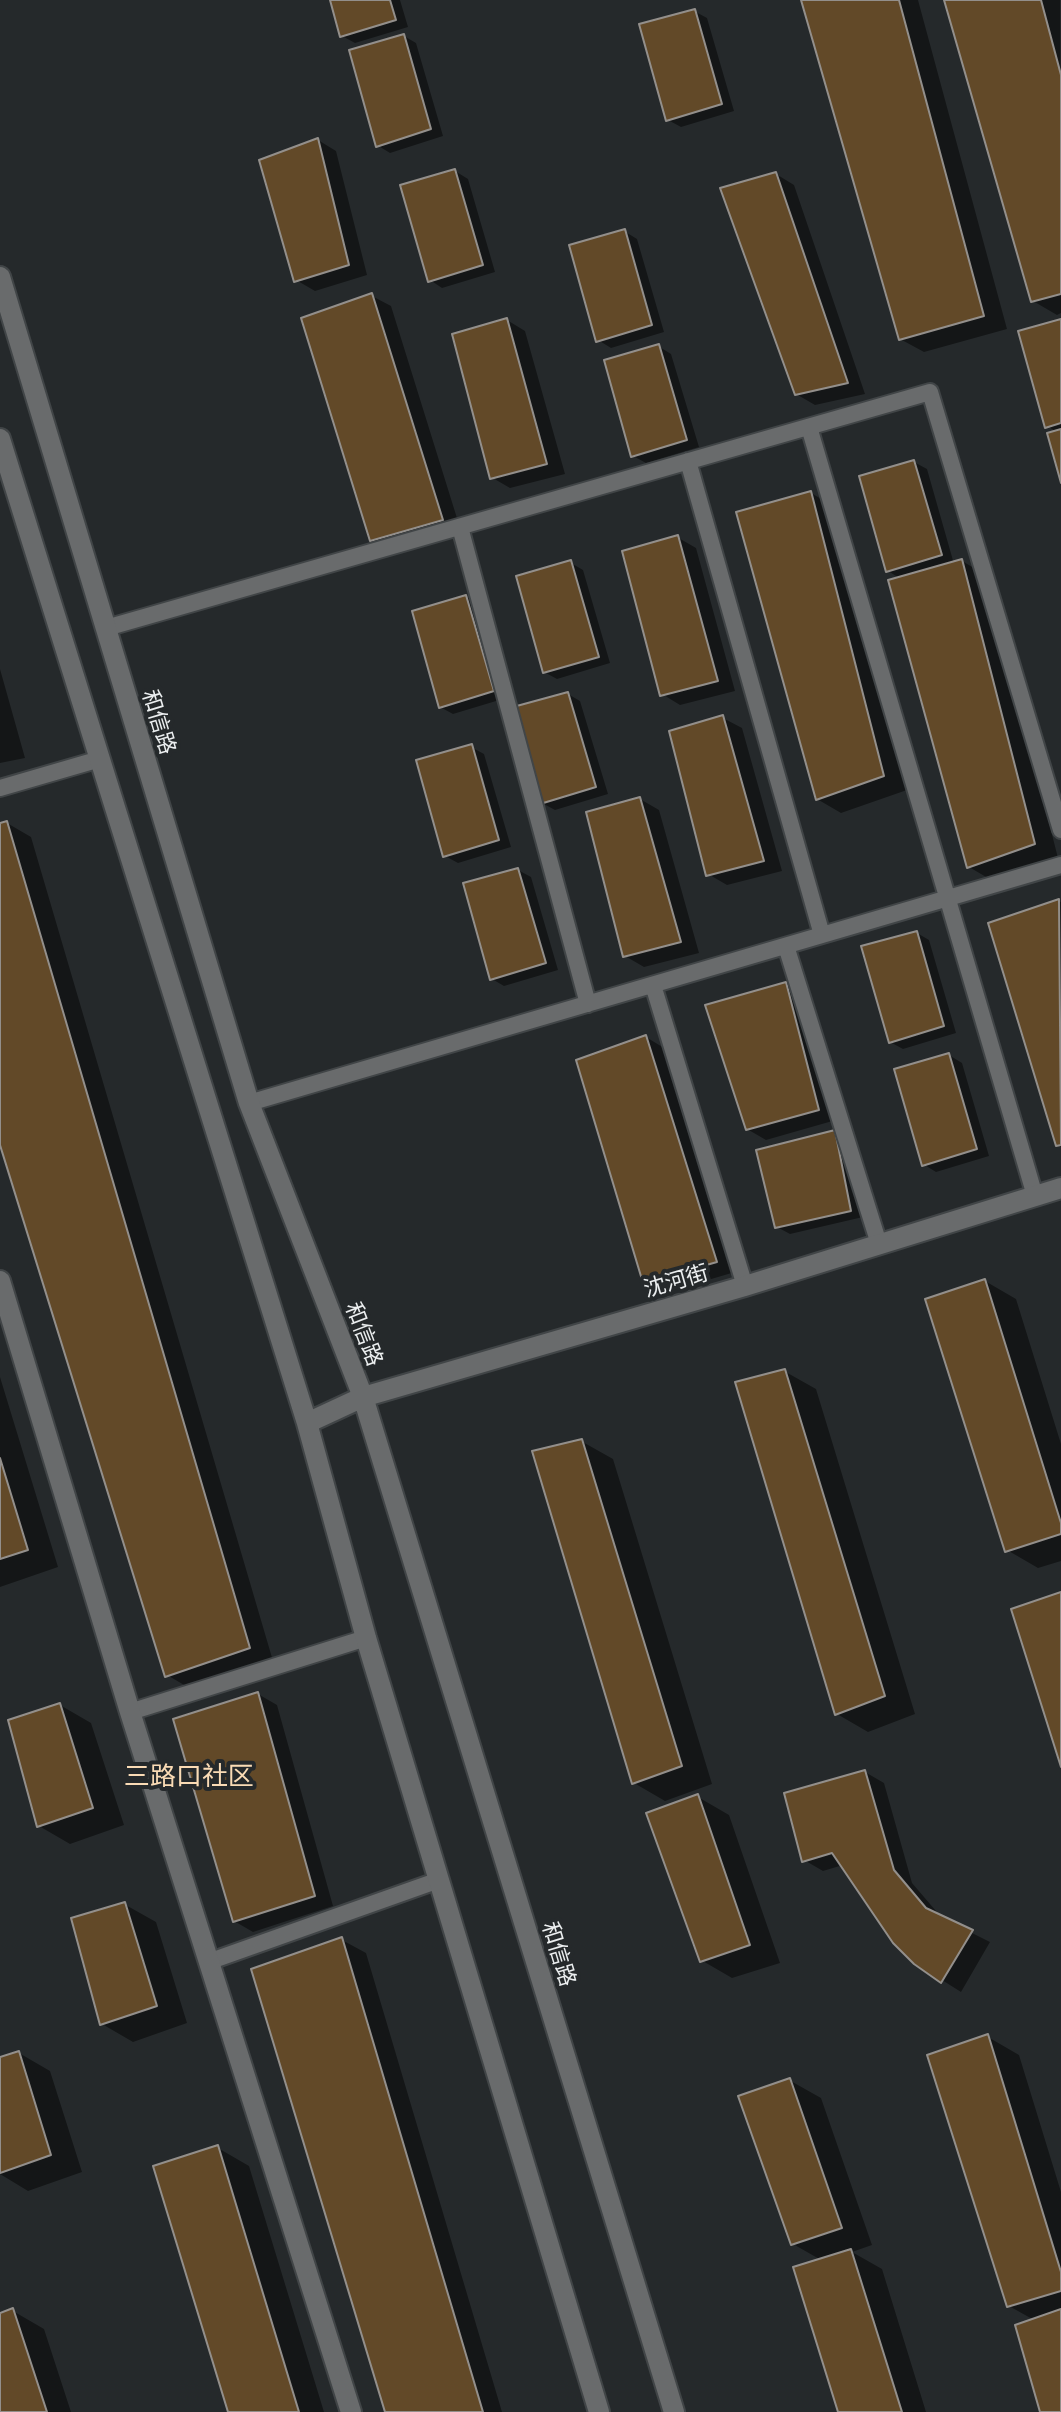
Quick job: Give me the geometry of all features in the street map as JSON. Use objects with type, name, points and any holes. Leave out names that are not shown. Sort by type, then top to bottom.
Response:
[{"type":"street","name":"和信路","points":[[0,277],[249,1103],[363,1397],[674,2412]]},
{"type":"street","points":[[0,439],[307,1423],[366,1638],[599,2412]]},
{"type":"street","name":"沈河街","points":[[307,1423],[363,1397],[745,1286],[1061,1188]]},
{"type":"street","points":[[0,1281],[130,1712],[351,2412]]},
{"type":"lane","points":[[106,628],[930,392],[1061,830]]},
{"type":"lane","points":[[809,427],[1035,1196]]},
{"type":"lane","points":[[688,461],[822,935]]},
{"type":"lane","points":[[460,527],[588,1004]]},
{"type":"lane","points":[[0,788],[100,759]]},
{"type":"lane","points":[[249,1103],[1061,865]]},
{"type":"lane","points":[[786,946],[879,1244]]},
{"type":"lane","points":[[653,985],[745,1286]]},
{"type":"lane","points":[[130,1712],[366,1638]]},
{"type":"lane","points":[[208,1962],[439,1880]]},
{"type":"building","points":[[330,0],[390,0],[396,20],[340,37]]},
{"type":"building","points":[[801,0],[899,0],[984,316],[899,340]]},
{"type":"building","points":[[944,0],[1041,0],[1061,75],[1061,294],[1031,302]]},
{"type":"building","points":[[695,9],[722,104],[666,121],[639,24]]},
{"type":"building","points":[[404,34],[431,129],[376,147],[349,50]]},
{"type":"building","points":[[318,138],[349,265],[294,282],[259,160]]},
{"type":"building","points":[[455,169],[483,265],[428,282],[400,185]]},
{"type":"building","points":[[776,172],[848,383],[795,395],[720,188]]},
{"type":"building","points":[[625,229],[652,325],[596,342],[569,245]]},
{"type":"building","points":[[372,293],[443,520],[370,541],[301,318]]},
{"type":"building","points":[[507,318],[547,464],[490,479],[452,334]]},
{"type":"building","points":[[1061,319],[1061,423],[1045,428],[1018,331]]},
{"type":"building","points":[[659,344],[687,440],[631,457],[604,360]]},
{"type":"building","points":[[1061,429],[1061,483],[1047,433]]},
{"type":"building","points":[[914,460],[942,555],[886,572],[859,476]]},
{"type":"building","points":[[811,491],[884,776],[816,800],[736,512]]},
{"type":"building","points":[[678,535],[718,681],[660,696],[622,551]]},
{"type":"building","points":[[962,559],[1035,844],[967,868],[888,580]]},
{"type":"building","points":[[571,560],[599,657],[543,673],[516,576]]},
{"type":"building","points":[[466,595],[494,691],[439,708],[412,611]]},
{"type":"building","points":[[568,692],[596,787],[540,804],[513,707]]},
{"type":"building","points":[[723,715],[764,861],[706,876],[669,731]]},
{"type":"building","points":[[472,744],[499,840],[443,857],[416,760]]},
{"type":"building","points":[[640,797],[681,942],[623,957],[586,812]]},
{"type":"building","points":[[7,821],[250,1648],[165,1677],[0,1145],[0,823]]},
{"type":"building","points":[[518,868],[546,963],[490,980],[463,883]]},
{"type":"building","points":[[1059,899],[1061,1145],[1056,1146],[988,923]]},
{"type":"building","points":[[917,931],[944,1026],[889,1043],[861,946]]},
{"type":"building","points":[[786,982],[819,1110],[746,1130],[705,1005]]},
{"type":"building","points":[[646,1035],[717,1262],[643,1283],[576,1060]]},
{"type":"building","points":[[949,1053],[977,1149],[922,1166],[894,1069]]},
{"type":"building","points":[[835,1130],[851,1211],[775,1228],[756,1150]]},
{"type":"building","points":[[985,1279],[1061,1523],[1061,1534],[1005,1552],[925,1299]]},
{"type":"building","points":[[785,1369],[885,1696],[835,1715],[735,1382]]},
{"type":"building","points":[[582,1439],[682,1766],[632,1784],[532,1451]]},
{"type":"building","points":[[0,1458],[28,1550],[0,1559]]},
{"type":"building","points":[[1061,1592],[1061,1767],[1011,1609]]},
{"type":"building","points":[[258,1692],[315,1896],[233,1922],[173,1719]]},
{"type":"building","points":[[60,1703],[93,1808],[37,1827],[8,1720]]},
{"type":"building","points":[[865,1770],[894,1870],[926,1908],[973,1930],[941,1983],[914,1964],[893,1943],[832,1853],[802,1862],[784,1793]]},
{"type":"building","points":[[698,1794],[750,1945],[700,1962],[646,1813]]},
{"type":"building","points":[[125,1902],[157,2006],[100,2025],[71,1918]]},
{"type":"building","points":[[342,1937],[483,2412],[385,2412],[251,1969]]},
{"type":"building","points":[[988,2034],[1061,2272],[1061,2291],[1007,2307],[927,2055]]},
{"type":"building","points":[[19,2051],[51,2155],[0,2173],[0,2057]]},
{"type":"building","points":[[790,2078],[842,2228],[791,2245],[738,2096]]},
{"type":"building","points":[[218,2145],[299,2412],[228,2412],[153,2166]]},
{"type":"building","points":[[851,2249],[902,2412],[838,2412],[793,2267]]},
{"type":"building","points":[[13,2308],[47,2412],[0,2412],[0,2313]]},
{"type":"building","points":[[1061,2309],[1061,2412],[1040,2412],[1015,2325]]},
{"type":"district","name":"三路口社区","points":[[189,1776]]}]
